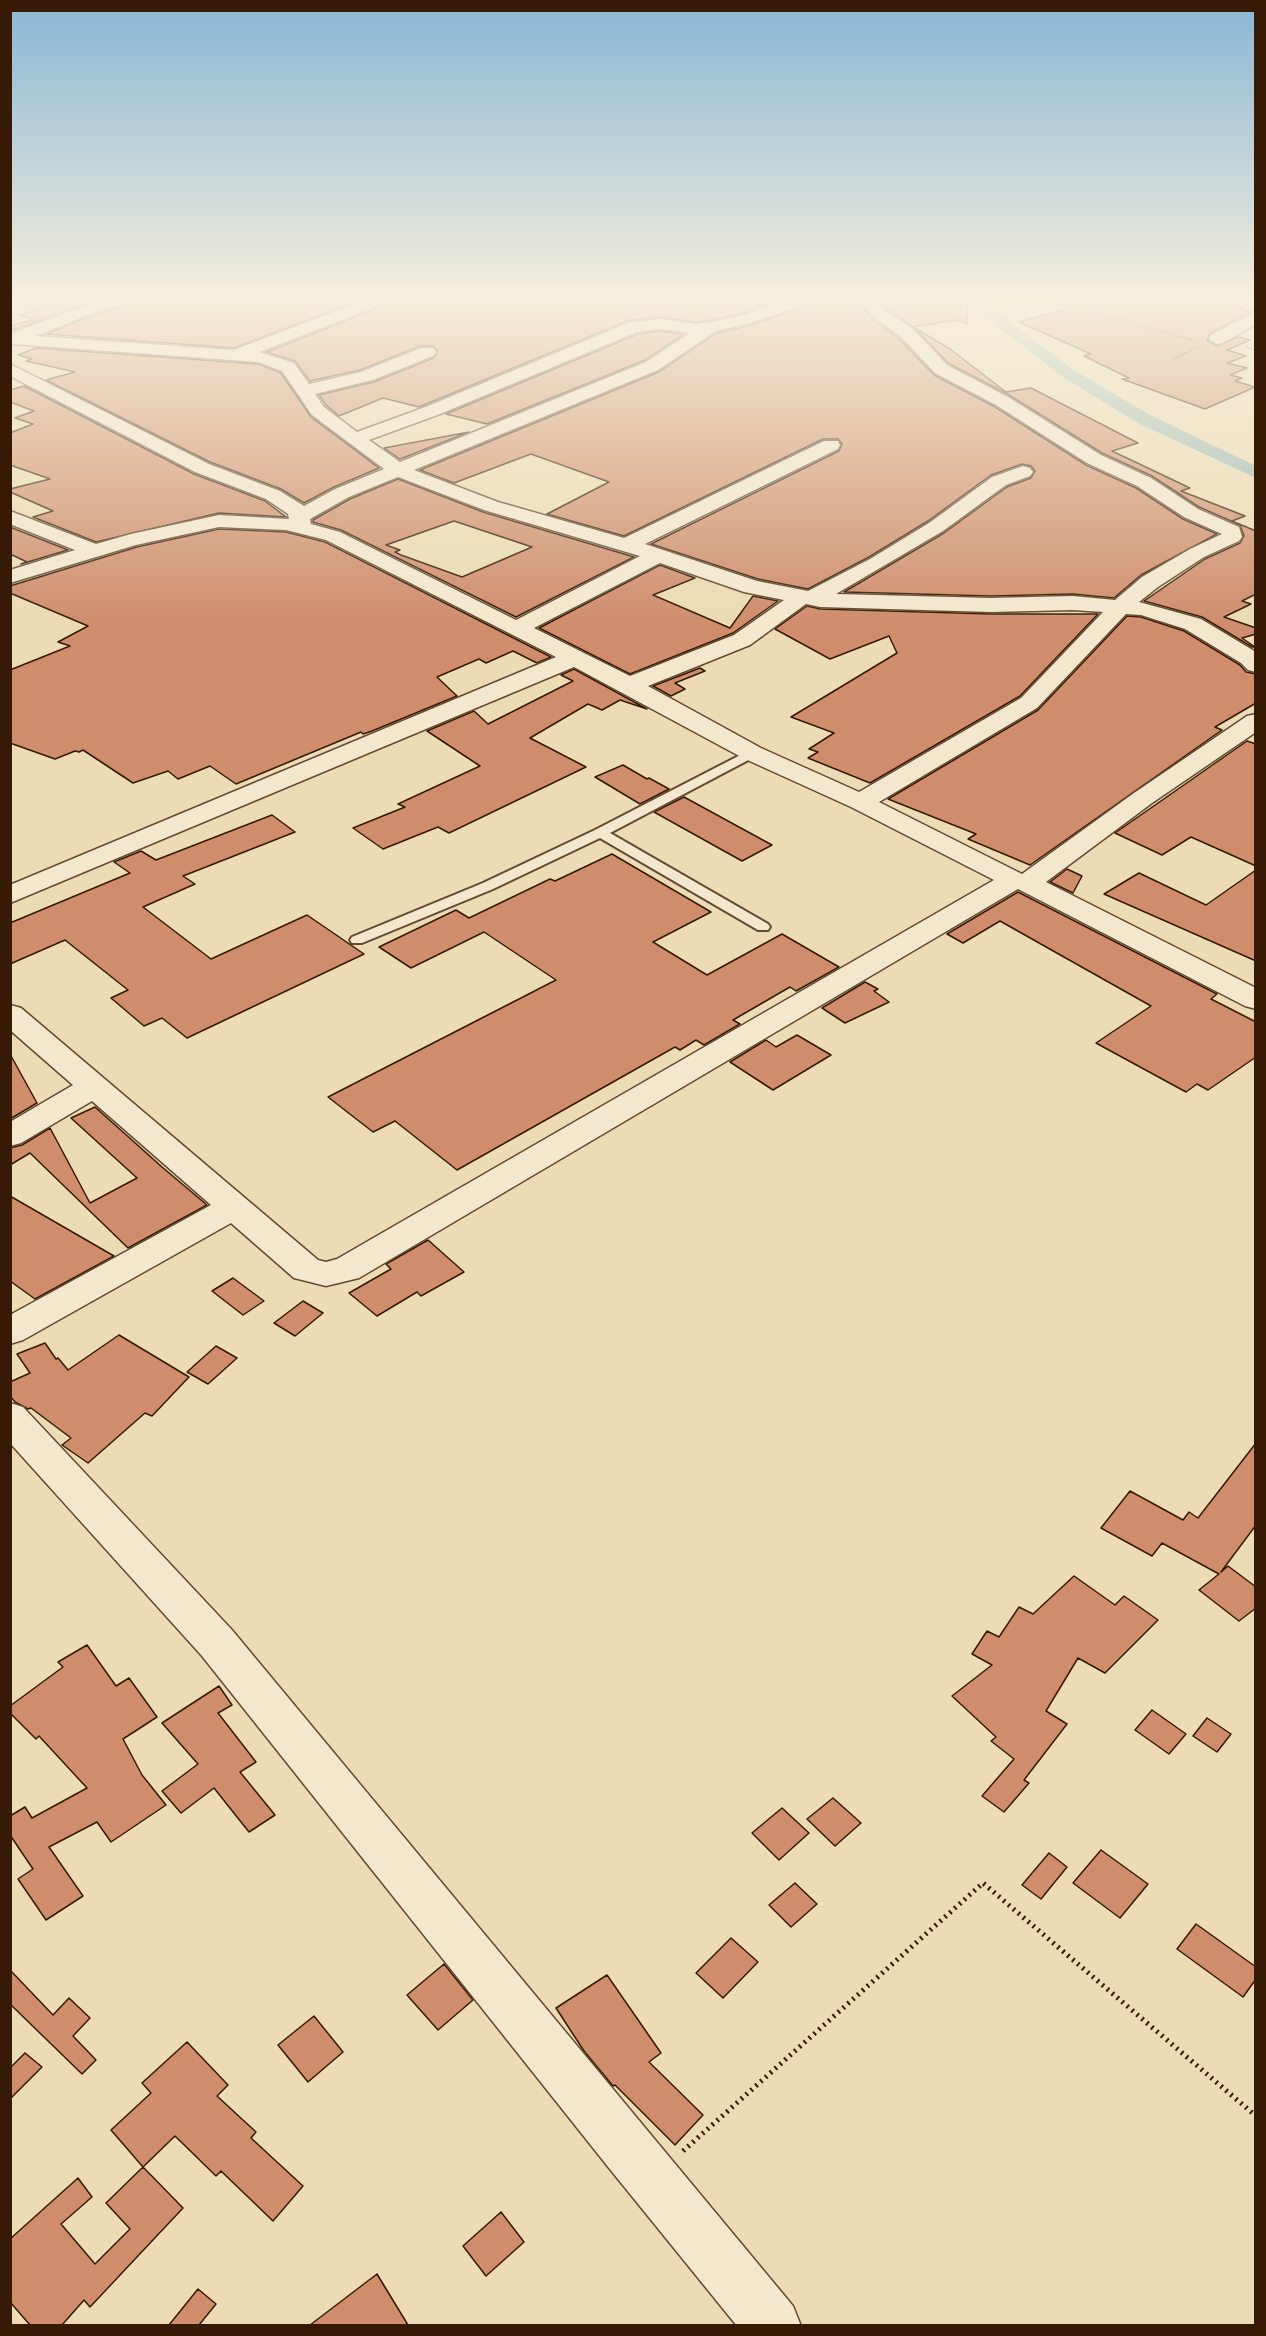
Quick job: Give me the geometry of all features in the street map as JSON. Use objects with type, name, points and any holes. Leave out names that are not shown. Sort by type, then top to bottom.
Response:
[{"type":"street","points":[[82,406],[202,468],[273,495],[298,511],[300,522]]},
{"type":"street","points":[[314,406],[381,459],[414,478],[491,506],[659,555],[752,587],[807,597],[991,605],[1073,603],[1143,609],[1193,624],[1249,658],[1256,665]]},
{"type":"street","points":[[355,439],[444,406]]},
{"type":"street","points":[[10,577],[95,551],[219,521],[286,525],[300,522],[342,493],[555,406]]},
{"type":"street","points":[[860,802],[1029,703],[1120,607],[1150,582],[1197,553],[1232,537],[1232,531],[1191,513],[1144,482],[1094,459],[1010,406]]},
{"type":"street","points":[[625,546],[831,445]]},
{"type":"street","points":[[630,685],[742,640],[807,597],[877,564],[936,527],[999,481],[1023,472]]},
{"type":"street","points":[[10,517],[95,551]]},
{"type":"street","points":[[300,522],[333,536],[630,685],[752,753],[860,802],[1256,1000]]},
{"type":"street","points":[[517,628],[659,555]]},
{"type":"street","points":[[10,895],[575,658]]},
{"type":"street","points":[[10,1014],[306,1269],[326,1274],[347,1269],[1020,882],[1256,721]]},
{"type":"street","points":[[10,1137],[94,1086]]},
{"type":"street","points":[[10,1331],[234,1207]]},
{"type":"street","points":[[10,1417],[218,1643],[651,2180],[773,2325]]},
{"type":"lane","points":[[357,940],[488,886],[600,833],[752,753]]},
{"type":"lane","points":[[600,833],[763,927]]},
{"type":"path","points":[[651,2180],[982,1883],[1256,2116]]},
{"type":"building","points":[[21,406],[63,406],[194,474],[265,501],[286,517],[219,513],[96,542],[33,517],[53,511],[10,492],[10,489],[50,479],[10,465],[10,433],[33,424],[15,418],[34,411]]},
{"type":"building","points":[[98,406],[304,406],[311,417],[379,468],[334,487],[304,503],[281,489],[210,462]]},
{"type":"building","points":[[327,406],[363,406],[339,416]]},
{"type":"building","points":[[465,406],[531,406],[487,424],[446,414]]},
{"type":"building","points":[[576,406],[993,406],[1086,465],[1136,488],[1183,519],[1217,534],[1141,575],[1114,598],[1073,594],[991,596],[844,592],[944,533],[1007,487],[1031,478],[1035,471],[1031,466],[1022,464],[991,475],[928,521],[869,557],[808,589],[758,579],[651,544],[839,451],[842,444],[838,439],[823,439],[624,536],[547,514],[609,482],[531,454],[454,483],[420,470]]},
{"type":"building","points":[[1027,406],[1066,406],[1138,443],[1112,451],[1190,488],[1181,491],[1245,516],[1232,521],[1256,531],[1256,594],[1242,601],[1251,604],[1224,617],[1256,628],[1256,634],[1242,638],[1255,647],[1202,617],[1144,601],[1205,559],[1240,543],[1244,536],[1240,525],[1199,507],[1152,476],[1102,453]]},
{"type":"building","points":[[469,432],[400,459],[384,448]]},
{"type":"building","points":[[398,479],[483,512],[634,557],[516,617],[341,530],[313,522],[350,499]],"holes":[[[454,521],[532,547],[462,577],[401,555],[395,552],[400,550],[386,545]]]},
{"type":"building","points":[[10,527],[68,550],[21,564],[27,562],[10,554]]},
{"type":"building","points":[[219,529],[286,532],[325,542],[551,657],[537,663],[513,651],[486,663],[479,659],[437,677],[457,696],[372,731],[363,734],[361,732],[236,784],[210,766],[178,779],[168,771],[133,783],[83,750],[55,759],[10,743],[10,670],[70,646],[58,642],[88,626],[10,593],[10,586],[137,547]]},
{"type":"building","points":[[660,565],[695,578],[653,595],[730,628],[753,596],[778,601],[733,633],[630,674],[539,628]]},
{"type":"building","points":[[807,606],[820,609],[991,614],[1098,614],[1020,696],[870,783],[808,758],[818,752],[809,749],[834,733],[791,717],[897,653],[889,636],[830,659],[775,629]]},
{"type":"building","points":[[1127,616],[1141,617],[1184,631],[1240,665],[1246,672],[1256,674],[1256,703],[1215,727],[1222,730],[1030,865],[968,839],[976,834],[888,799],[1038,710]]},
{"type":"building","points":[[700,668],[705,671],[675,683],[685,689],[671,696],[653,686]]},
{"type":"building","points":[[574,669],[647,709],[620,700],[602,710],[588,704],[530,738],[586,767],[449,833],[438,827],[383,849],[353,828],[405,807],[398,804],[480,766],[427,731],[474,711],[488,724],[573,681],[561,675]]},
{"type":"building","points":[[1247,741],[1256,744],[1256,866],[1191,837],[1162,855],[1115,833]]},
{"type":"building","points":[[623,765],[669,789],[640,804],[595,777]]},
{"type":"building","points":[[684,797],[772,845],[742,861],[654,812]]},
{"type":"building","points":[[272,815],[295,832],[183,876],[195,884],[143,907],[211,959],[307,915],[364,954],[187,1038],[162,1018],[144,1026],[111,998],[128,990],[65,940],[10,964],[10,923],[130,873],[114,862],[141,851],[156,860]]},
{"type":"building","points":[[612,854],[711,912],[653,942],[707,975],[782,934],[839,967],[796,991],[790,987],[733,1020],[740,1024],[704,1045],[696,1040],[680,1050],[675,1047],[457,1170],[395,1121],[373,1132],[328,1097],[556,980],[484,932],[411,968],[379,947],[456,910],[469,918],[550,879],[555,881]]},
{"type":"building","points":[[1067,869],[1082,876],[1073,893],[1050,882]]},
{"type":"building","points":[[1256,870],[1256,961],[1104,894],[1139,873],[1206,905]]},
{"type":"building","points":[[1018,892],[1217,994],[1211,999],[1256,1022],[1256,1057],[1208,1090],[1197,1084],[1186,1092],[1096,1043],[1151,1006],[1000,921],[963,943],[947,934]]},
{"type":"building","points":[[865,982],[878,989],[874,991],[889,1002],[845,1023],[822,1008]]},
{"type":"building","points":[[797,1035],[831,1055],[773,1090],[730,1062],[766,1040],[776,1047]]},
{"type":"building","points":[[10,1054],[37,1103],[10,1119]]},
{"type":"building","points":[[95,1107],[207,1205],[128,1248],[30,1153],[10,1165],[10,1148],[22,1145],[50,1128],[90,1203],[137,1178],[71,1118]]},
{"type":"building","points":[[10,1196],[114,1256],[35,1299],[10,1281]]},
{"type":"building","points":[[428,1240],[464,1272],[421,1296],[417,1292],[377,1316],[349,1293],[391,1269],[386,1264]]},
{"type":"building","points":[[233,1278],[264,1301],[243,1315],[212,1291]]},
{"type":"building","points":[[303,1301],[323,1313],[295,1336],[274,1323]]},
{"type":"building","points":[[119,1335],[189,1377],[152,1416],[145,1413],[88,1463],[62,1445],[71,1438],[31,1408],[28,1409],[15,1402],[10,1396],[10,1382],[30,1373],[17,1354],[45,1343],[56,1359],[58,1358],[68,1370]]},
{"type":"building","points":[[216,1346],[237,1358],[208,1384],[187,1372]]},
{"type":"building","points":[[1256,1443],[1256,1525],[1221,1572],[1228,1566],[1256,1587],[1256,1608],[1239,1621],[1199,1590],[1219,1574],[1162,1543],[1152,1556],[1101,1528],[1130,1491],[1183,1520],[1189,1512],[1198,1518]]},
{"type":"building","points":[[1074,1576],[1115,1605],[1124,1596],[1158,1620],[1105,1673],[1078,1658],[1046,1711],[1067,1724],[1024,1780],[1029,1783],[1004,1812],[982,1796],[1014,1759],[991,1741],[996,1737],[952,1696],[992,1665],[972,1654],[987,1631],[999,1637],[1019,1607],[1033,1614]]},
{"type":"building","points":[[87,1645],[116,1686],[129,1678],[157,1717],[123,1739],[142,1775],[166,1805],[111,1842],[97,1822],[49,1847],[83,1896],[46,1920],[18,1879],[33,1869],[10,1835],[10,1816],[25,1807],[32,1818],[87,1788],[39,1736],[36,1739],[10,1713],[10,1706],[63,1667],[58,1662]]},
{"type":"building","points":[[219,1686],[232,1705],[218,1713],[256,1762],[240,1772],[275,1815],[249,1832],[214,1788],[181,1813],[162,1791],[198,1764],[162,1723]]},
{"type":"building","points":[[1152,1710],[1186,1734],[1169,1754],[1135,1730]]},
{"type":"building","points":[[1207,1718],[1231,1734],[1217,1752],[1193,1736]]},
{"type":"building","points":[[833,1798],[861,1823],[835,1846],[807,1819]]},
{"type":"building","points":[[782,1808],[809,1833],[779,1860],[752,1833]]},
{"type":"building","points":[[1101,1850],[1148,1884],[1120,1918],[1073,1883]]},
{"type":"building","points":[[1049,1853],[1067,1867],[1041,1899],[1022,1885]]},
{"type":"building","points":[[795,1883],[817,1904],[791,1927],[769,1905]]},
{"type":"building","points":[[1196,1924],[1256,1967],[1256,1979],[1243,1997],[1177,1949]]},
{"type":"building","points":[[731,1938],[758,1962],[723,1998],[696,1973]]},
{"type":"building","points":[[444,1964],[473,2000],[438,2030],[407,1995]]},
{"type":"building","points":[[10,1970],[53,2015],[69,1998],[90,2018],[73,2036],[96,2060],[82,2074],[10,2004]]},
{"type":"building","points":[[607,1975],[661,2053],[649,2062],[703,2115],[675,2145],[615,2085],[613,2086],[584,2051],[556,2008]]},
{"type":"building","points":[[314,2016],[343,2052],[308,2082],[278,2045]]},
{"type":"building","points":[[187,2042],[228,2085],[217,2096],[256,2132],[251,2138],[303,2186],[273,2221],[221,2171],[216,2176],[175,2136],[143,2167],[111,2130],[151,2093],[142,2083]]},
{"type":"building","points":[[25,2053],[42,2067],[10,2099],[10,2068]]},
{"type":"building","points":[[143,2167],[183,2208],[90,2307],[84,2300],[62,2325],[30,2325],[10,2302],[10,2239],[78,2178],[92,2197],[61,2224],[95,2264],[130,2229],[106,2203]]},
{"type":"building","points":[[501,2212],[524,2242],[486,2276],[463,2246]]},
{"type":"building","points":[[377,2274],[408,2325],[310,2325]]},
{"type":"building","points":[[198,2289],[216,2304],[199,2325],[169,2325]]},
{"type":"waterway","points":[[1122,406],[1144,419],[1256,473]]}]
